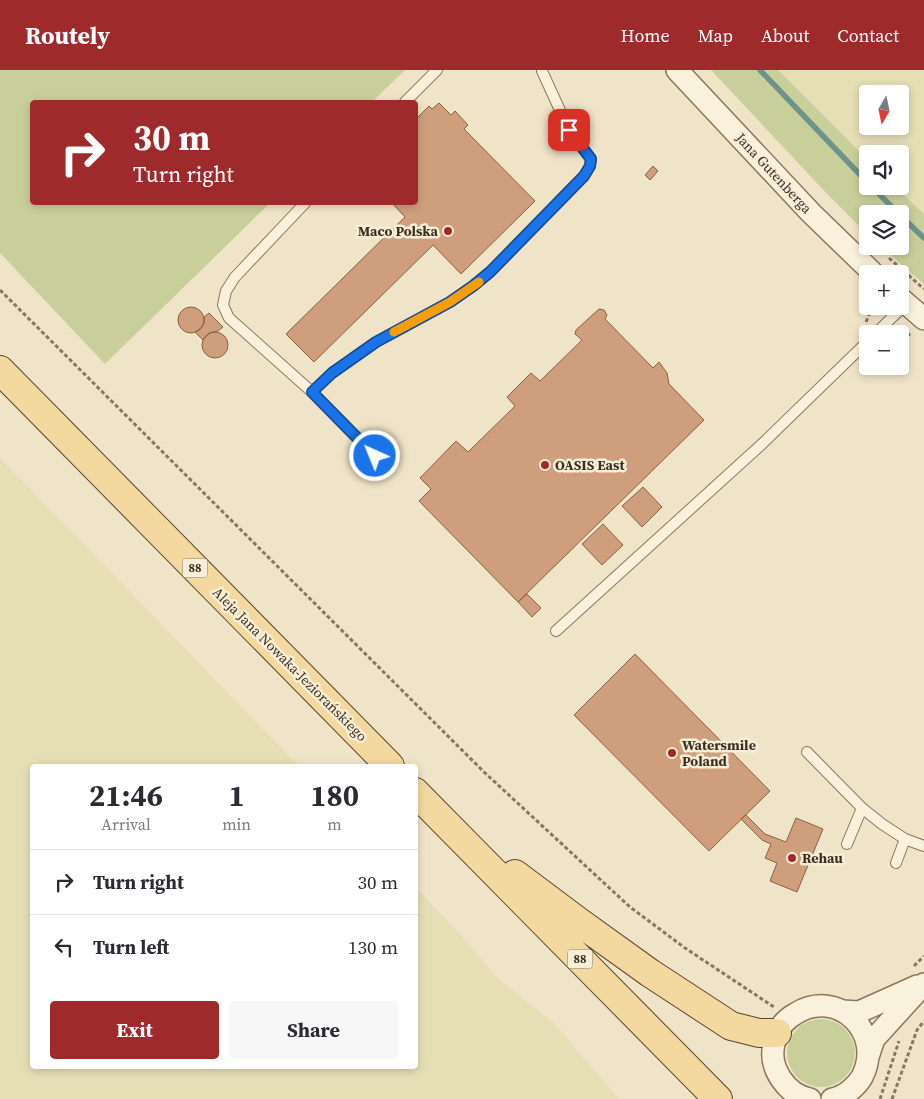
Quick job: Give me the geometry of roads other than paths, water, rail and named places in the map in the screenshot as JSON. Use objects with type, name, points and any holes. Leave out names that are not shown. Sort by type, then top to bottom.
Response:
[{"type":"main road","name":"Aleja Jana Nowaka-Jeziorańskiego","points":[[0,370],[388,764]]},
{"type":"main road","name":"88","points":[[418,795],[718,1099]]},
{"type":"main road","points":[[442,819],[634,962],[731,1026],[758,1033],[783,1025]]},
{"type":"street","name":"Jana Gutenberga","points":[[677,70],[811,213],[865,265]]},
{"type":"street","points":[[909,307],[924,319]]},
{"type":"street","points":[[810,1099],[791,1090],[780,1078],[774,1064],[773,1048],[783,1025],[802,1010],[816,1006],[859,1012],[924,983]]},
{"type":"street","points":[[832,1099],[849,1091],[862,1090],[868,1057],[874,1039],[924,983]]},
{"type":"street","points":[[843,1011],[854,1019],[862,1030],[867,1043],[868,1057]]},
{"type":"lane","points":[[407,100],[437,70]]},
{"type":"lane","points":[[312,392],[332,373],[376,342],[450,302],[473,286],[490,272],[584,176],[590,166],[591,159],[569,130],[542,70]]},
{"type":"lane","points":[[303,205],[235,277],[226,291],[223,305],[230,318],[239,327],[312,392],[375,456]]},
{"type":"lane","points":[[883,325],[892,315]]},
{"type":"lane","points":[[556,631],[762,444],[859,350]]},
{"type":"lane","points":[[807,752],[862,808],[905,839],[924,846]]},
{"type":"lane","points":[[847,844],[862,808]]},
{"type":"lane","points":[[896,862],[905,839]]},
{"type":"waterway","points":[[760,70],[859,174]]},
{"type":"waterway","points":[[880,195],[890,205]]},
{"type":"waterway","points":[[909,224],[924,238]]},
{"type":"place","name":"Maco Polska","points":[[448,231]]},
{"type":"place","name":"OASIS East","points":[[545,465]]},
{"type":"place","name":"Watersmile Poland","points":[[672,753]]},
{"type":"place","name":"Rehau","points":[[792,858]]}]
